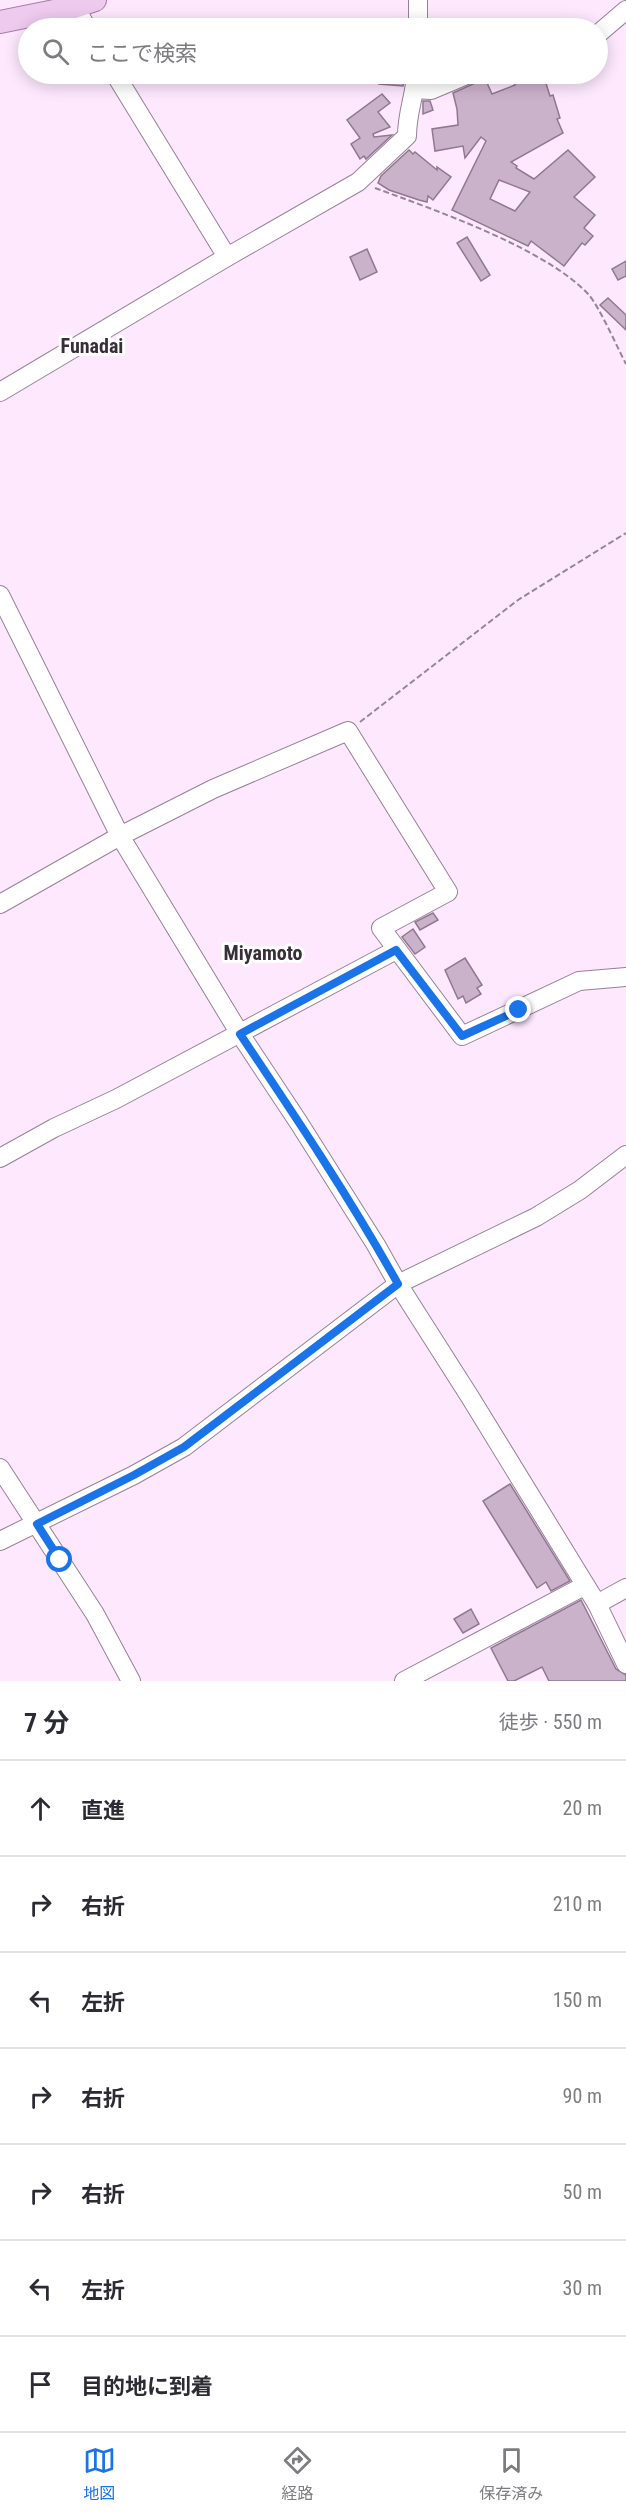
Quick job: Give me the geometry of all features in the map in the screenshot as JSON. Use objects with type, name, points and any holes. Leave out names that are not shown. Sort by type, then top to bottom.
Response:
[{"type":"main road","points":[[0,22],[80,2]]},
{"type":"street","points":[[417,18],[418,0]]},
{"type":"street","points":[[80,2],[84,18]]},
{"type":"street","points":[[608,25],[626,10]]},
{"type":"street","points":[[121,84],[227,257]]},
{"type":"street","points":[[0,392],[358,182],[407,136],[407,114],[415,84]]},
{"type":"street","points":[[421,84],[431,90],[445,84]]},
{"type":"street","points":[[0,595],[120,836],[240,1034],[376,1245],[597,1604],[626,1664]]},
{"type":"street","points":[[0,904],[120,836],[213,789],[348,731],[448,892],[381,928],[462,1036],[579,981],[626,976]]},
{"type":"street","points":[[0,1158],[240,1034],[396,950]]},
{"type":"street","points":[[0,1541],[134,1475],[184,1447],[398,1284],[536,1217],[579,1190],[626,1155]]},
{"type":"street","points":[[0,1468],[94,1614],[131,1681]]},
{"type":"street","points":[[404,1681],[584,1586]]},
{"type":"street","points":[[597,1604],[626,1588]]},
{"type":"path","points":[[358,182],[475,228],[534,255],[564,274],[590,296],[626,364]]},
{"type":"path","points":[[348,731],[518,600],[626,533]]},
{"type":"building","points":[[379,84],[403,84],[403,86]]},
{"type":"building","points":[[473,84],[488,84],[492,94],[515,84],[546,84],[550,96],[553,95],[560,118],[557,119],[563,133],[511,162],[517,166],[516,168],[534,179],[568,150],[595,177],[574,197],[595,215],[584,228],[593,236],[585,245],[582,243],[564,266],[531,241],[528,246],[452,210],[486,141],[481,137],[465,158],[463,146],[435,151],[432,129],[458,125],[453,93]],"holes":[[[499,180],[530,192],[515,211],[490,199]]]},
{"type":"building","points":[[382,94],[390,103],[378,112],[390,127],[373,134],[374,137],[392,135],[366,159],[364,156],[360,159],[351,144],[360,138],[347,120]]},
{"type":"building","points":[[423,101],[430,101],[433,110],[423,114]]},
{"type":"building","points":[[409,150],[451,177],[433,200],[428,196],[427,202],[419,200],[389,190],[378,183],[381,176]]},
{"type":"building","points":[[467,237],[490,275],[481,281],[457,243]]},
{"type":"building","points":[[367,249],[377,272],[360,280],[350,257]]},
{"type":"building","points":[[626,261],[626,276],[618,280],[612,269]]},
{"type":"building","points":[[608,298],[626,315],[626,330],[600,305]]},
{"type":"building","points":[[433,913],[438,920],[420,930],[415,922]]},
{"type":"building","points":[[413,929],[425,947],[415,954],[402,937]]},
{"type":"building","points":[[465,958],[482,985],[477,988],[481,994],[466,1003],[463,996],[458,999],[445,970]]},
{"type":"building","points":[[510,1484],[570,1581],[551,1591],[546,1582],[537,1588],[483,1501]]},
{"type":"building","points":[[581,1600],[616,1669],[626,1675],[626,1681],[549,1681],[542,1667],[514,1681],[508,1681],[491,1648]]},
{"type":"building","points":[[471,1609],[479,1624],[463,1633],[454,1619]]},
{"type":"district","name":"Funadai","points":[[92,346]]},
{"type":"district","name":"Miyamoto","points":[[263,953]]},
{"type":"route","points":[[60,1560],[37,1524],[184,1447],[398,1284],[299,1123],[240,1034],[396,950],[462,1036],[519,1010]]}]
